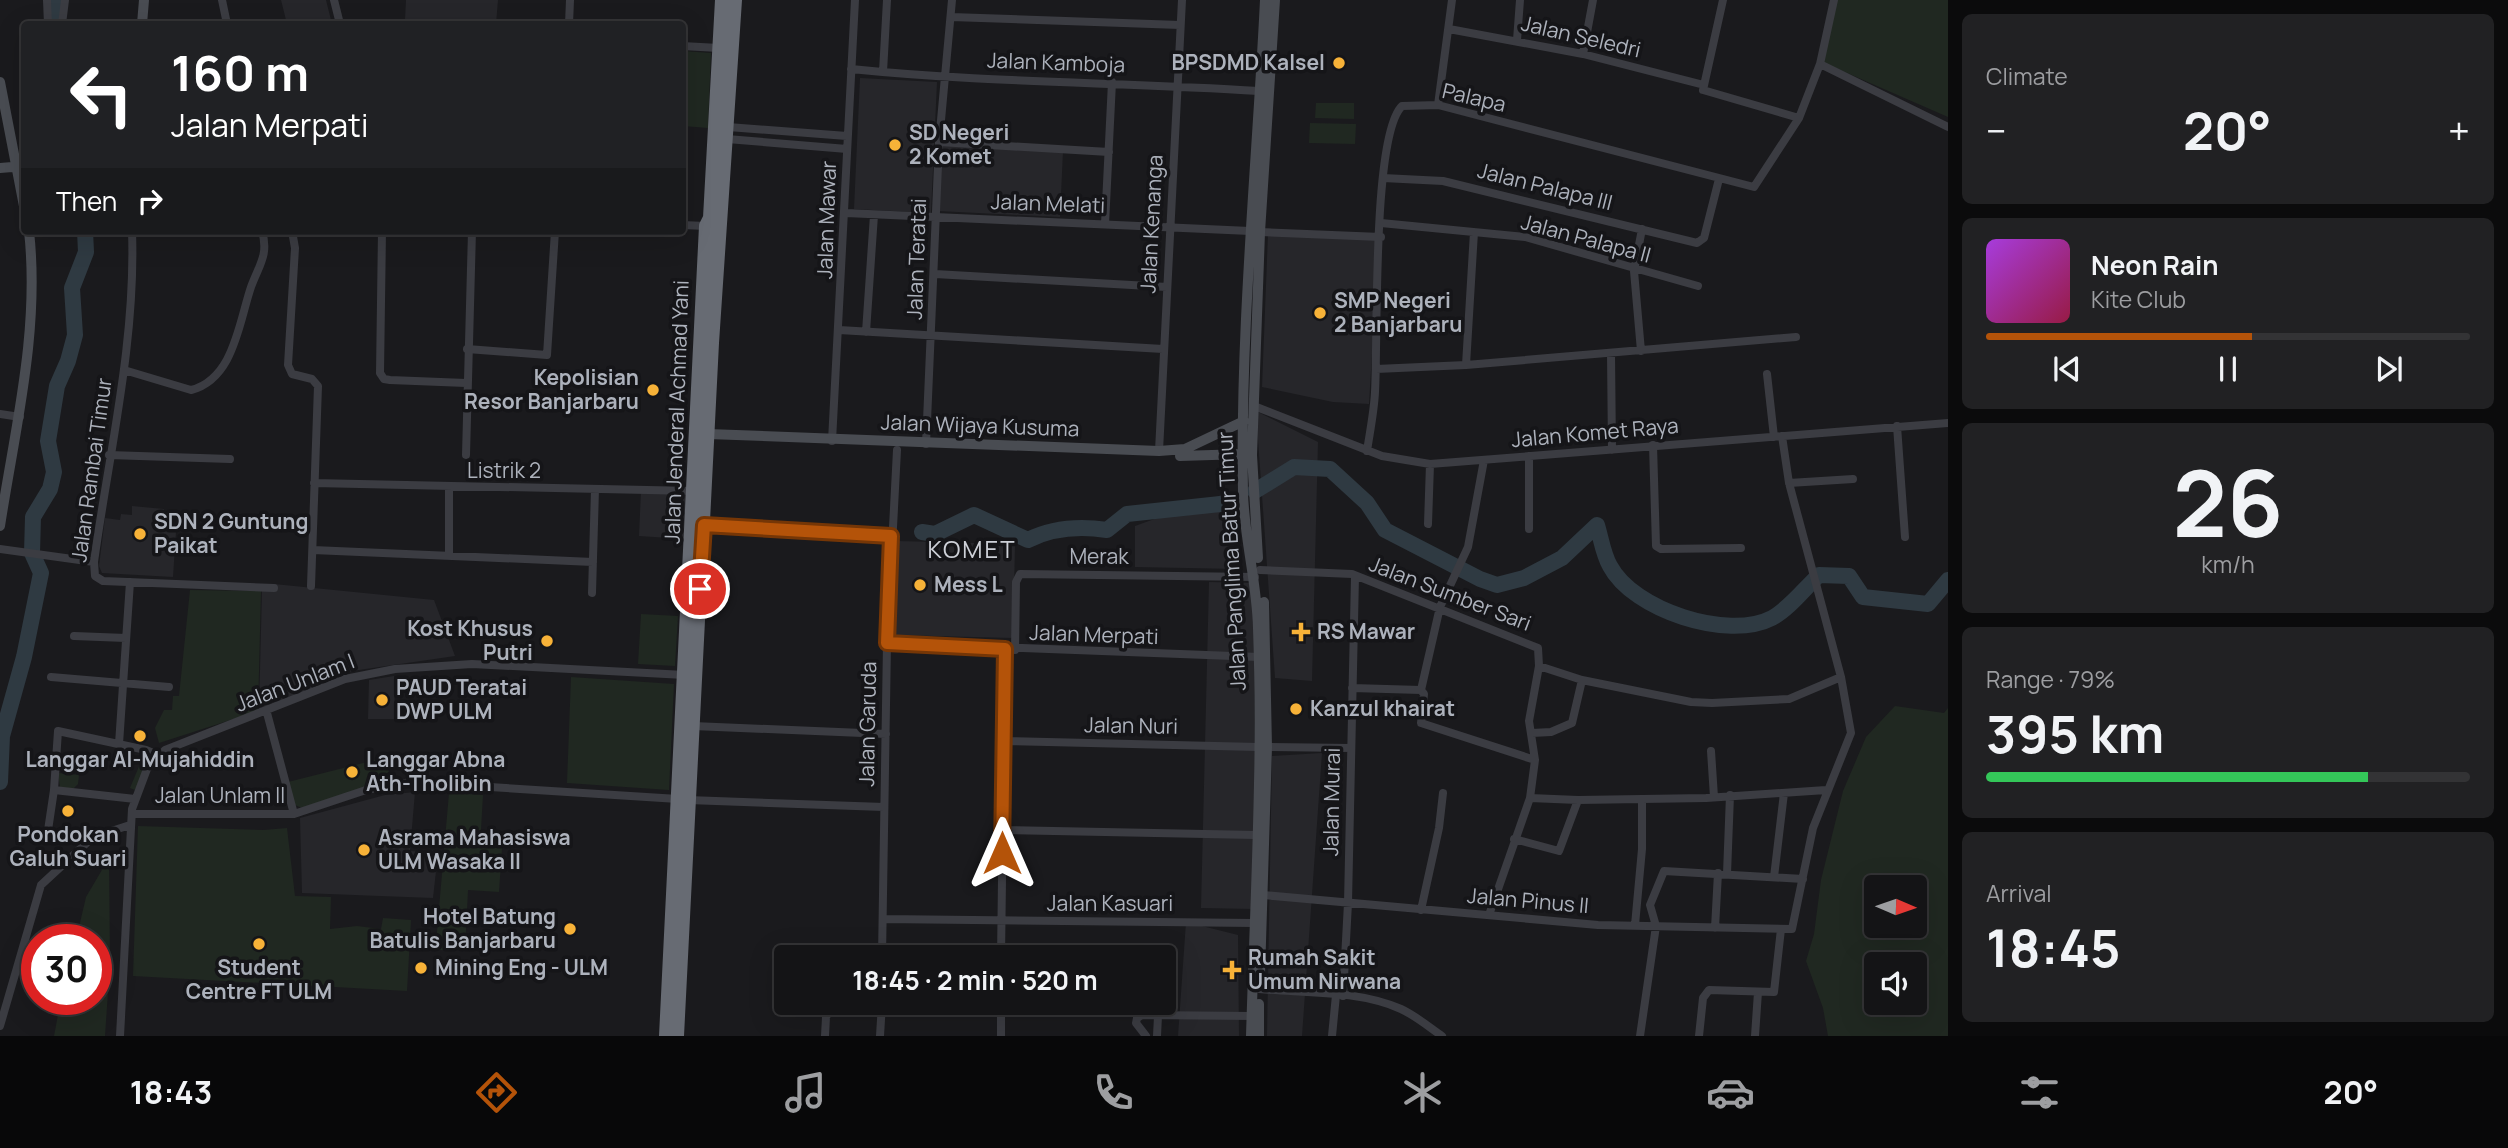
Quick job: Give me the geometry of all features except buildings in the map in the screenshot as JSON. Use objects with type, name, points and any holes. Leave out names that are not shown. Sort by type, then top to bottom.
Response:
[{"type":"highway","name":"Jalan Jenderal Achmad Yani","points":[[666,1036],[683,799],[693,726],[694,491],[713,221],[722,0]]},
{"type":"highway","name":"Jalan Jenderal Achmad Yani","points":[[713,221],[727,133],[735,0]]},
{"type":"highway","name":"Jalan Jenderal Achmad Yani","points":[[695,589],[704,525],[708,437],[706,342]]},
{"type":"highway","name":"Jalan Jenderal Achmad Yani","points":[[677,1036],[685,675],[693,645]]},
{"type":"main road","points":[[142,21],[144,0]]},
{"type":"main road","name":"Jalan Panglima Batur Timur","points":[[1262,120],[1259,91],[1270,4]]},
{"type":"main road","name":"Jalan Panglima Batur Timur","points":[[1259,1036],[1263,895],[1261,807],[1267,657],[1257,574],[1243,495],[1244,421],[1270,4]]},
{"type":"main road","points":[[0,82],[21,160]]},
{"type":"main road","points":[[0,168],[21,164]]},
{"type":"main road","name":"Jalan Panglima Batur Timur","points":[[1255,231],[1253,513],[1263,747]]},
{"type":"main road","points":[[0,526],[20,417],[33,286],[29,235]]},
{"type":"main road","name":"Jalan Wijaya Kusuma","points":[[708,437],[897,450],[1159,451],[1185,449],[1244,421]]},
{"type":"main road","name":"Jalan Wijaya Kusuma","points":[[770,441],[926,444],[1158,457],[1208,453],[1244,454]]},
{"type":"main road","name":"Jalan Panglima Batur Timur","points":[[1251,1036],[1256,835],[1261,807]]},
{"type":"street","points":[[47,0],[48,21]]},
{"type":"street","points":[[62,21],[65,0]]},
{"type":"street","points":[[222,0],[226,21]]},
{"type":"street","points":[[334,0],[339,21]]},
{"type":"street","points":[[569,21],[570,0]]},
{"type":"street","name":"Jalan Mawar","points":[[832,441],[846,213],[847,136],[855,0]]},
{"type":"street","points":[[883,72],[887,0]]},
{"type":"street","name":"Jalan Teratai","points":[[926,444],[939,142],[952,0]]},
{"type":"street","name":"Jalan Kenanga","points":[[1159,451],[1182,0]]},
{"type":"street","points":[[1438,105],[1452,0]]},
{"type":"street","points":[[1517,40],[1520,0]]},
{"type":"street","points":[[1583,54],[1592,0]]},
{"type":"street","points":[[1704,88],[1723,0]]},
{"type":"street","points":[[1799,118],[1820,64],[1834,0]]},
{"type":"street","points":[[951,16],[1180,25]]},
{"type":"street","name":"Jalan Seledri","points":[[1449,29],[1583,54],[1799,118]]},
{"type":"street","points":[[686,46],[719,48]]},
{"type":"street","points":[[1820,64],[1948,127]]},
{"type":"street","name":"Jalan Kamboja","points":[[851,69],[947,77],[1112,82],[1259,91]]},
{"type":"street","points":[[1105,224],[1112,82]]},
{"type":"street","name":"Palapa","points":[[1367,451],[1376,369],[1383,178],[1394,114],[1402,106],[1438,105],[1754,187],[1799,118]]},
{"type":"street","points":[[727,133],[847,136]]},
{"type":"street","points":[[727,133],[847,149]]},
{"type":"street","points":[[939,142],[1109,152]]},
{"type":"street","name":"Jalan Palapa III","points":[[1383,178],[1443,181],[1697,243],[1704,238],[1719,179]]},
{"type":"street","name":"Jalan Melati","points":[[846,213],[1381,237]]},
{"type":"street","points":[[866,332],[874,215]]},
{"type":"street","points":[[686,224],[713,221]]},
{"type":"street","name":"Jalan Palapa II","points":[[1381,223],[1525,237],[1634,271],[1698,286]]},
{"type":"street","points":[[1641,351],[1634,271],[1642,229]]},
{"type":"street","points":[[1466,365],[1474,232]]},
{"type":"street","name":"Jalan Rambai Timur","points":[[132,235],[134,268],[124,370],[94,562],[98,579],[274,588]]},
{"type":"street","points":[[124,370],[191,390],[213,377],[230,352],[251,286],[265,260],[266,245],[263,235]]},
{"type":"street","points":[[293,235],[295,248],[288,365],[292,374],[312,379],[318,386],[311,586]]},
{"type":"street","points":[[382,235],[380,373],[384,379],[390,380],[466,383]]},
{"type":"street","points":[[466,455],[472,235]]},
{"type":"street","points":[[467,349],[547,355],[555,235]]},
{"type":"street","points":[[935,274],[1167,287]]},
{"type":"street","points":[[839,330],[1163,349]]},
{"type":"street","points":[[1376,369],[1611,354],[1796,337]]},
{"type":"street","points":[[1611,354],[1612,450]]},
{"type":"street","points":[[1640,1036],[1656,926],[1650,905],[1664,871],[1803,879],[1813,828],[1826,790],[1851,736],[1841,677],[1789,483],[1767,374]]},
{"type":"street","name":"Jalan Komet Raya","points":[[1254,406],[1382,456],[1430,464],[1948,423]]},
{"type":"street","points":[[0,414],[20,417]]},
{"type":"street","points":[[1897,426],[1905,537]]},
{"type":"street","points":[[1653,445],[1656,546],[1661,549],[1741,548]]},
{"type":"street","name":"Jalan Garuda","points":[[882,945],[887,643],[897,450]]},
{"type":"street","points":[[109,455],[230,459]]},
{"type":"street","points":[[1529,456],[1529,529]]},
{"type":"street","points":[[1484,460],[1466,554],[1440,607],[1421,690],[1424,694],[1422,726],[1535,760]]},
{"type":"street","points":[[1428,524],[1430,464]]},
{"type":"street","points":[[1789,483],[1853,479]]},
{"type":"street","name":"Listrik 2","points":[[314,484],[694,491]]},
{"type":"street","points":[[449,488],[449,556]]},
{"type":"street","points":[[592,593],[595,489]]},
{"type":"street","points":[[704,525],[891,536]]},
{"type":"street","points":[[0,549],[94,562]]},
{"type":"street","points":[[313,550],[593,562]]},
{"type":"street","name":"Jalan Sumber Sari","points":[[1257,574],[1348,573],[1536,646],[1540,653],[1539,666]]},
{"type":"street","name":"Merak","points":[[1015,650],[1016,582],[1020,574],[1257,574]]},
{"type":"street","name":"Jalan Murai","points":[[1332,1036],[1339,996],[1348,902],[1355,576]]},
{"type":"street","points":[[119,744],[130,582]]},
{"type":"street","points":[[74,636],[125,638]]},
{"type":"street","name":"Jalan Merpati","points":[[887,643],[1015,650],[1259,657]]},
{"type":"street","points":[[1001,945],[1005,649]]},
{"type":"street","name":"Jalan Unlam I","points":[[158,755],[345,680],[402,668],[472,664],[685,675]]},
{"type":"street","points":[[1489,915],[1530,798],[1535,760],[1529,721],[1539,666],[1581,680],[1679,700],[1712,703],[1789,699],[1841,677]]},
{"type":"street","points":[[51,677],[169,687]]},
{"type":"street","points":[[1532,733],[1551,732],[1569,726],[1581,680]]},
{"type":"street","points":[[1352,688],[1421,690]]},
{"type":"street","points":[[267,713],[294,814]]},
{"type":"street","points":[[693,726],[886,734]]},
{"type":"street","points":[[47,837],[54,790],[58,731],[158,755],[144,776],[135,799],[132,818],[120,1036]]},
{"type":"street","name":"Jalan Nuri","points":[[1003,741],[1351,748]]},
{"type":"street","points":[[1711,751],[1714,797]]},
{"type":"street","name":"Jalan Unlam II","points":[[0,1026],[41,885],[93,837],[132,818],[294,814],[366,790],[411,782],[683,799],[884,807]]},
{"type":"street","points":[[54,790],[135,799]]},
{"type":"street","points":[[1530,798],[1642,800],[1826,790]]},
{"type":"street","points":[[1422,910],[1439,828],[1443,793]]},
{"type":"street","points":[[1774,877],[1784,793]]},
{"type":"street","points":[[1714,928],[1730,795]]},
{"type":"street","points":[[1514,839],[1559,851],[1578,800]]},
{"type":"street","points":[[1635,926],[1642,849],[1642,800]]},
{"type":"street","points":[[1002,830],[1256,835]]},
{"type":"street","name":"Jalan Pinus II","points":[[1263,895],[1635,926],[1791,929],[1803,879]]},
{"type":"street","name":"Jalan Kasuari","points":[[883,919],[1254,923]]},
{"type":"street","points":[[1699,1036],[1703,998],[1709,990],[1774,992],[1781,929]]},
{"type":"street","points":[[1259,989],[1339,996],[1398,1008],[1442,1036]]},
{"type":"street","points":[[1755,1036],[1758,992]]},
{"type":"street","points":[[825,1036],[827,1015]]},
{"type":"street","points":[[880,1036],[881,1015]]},
{"type":"street","points":[[1000,1036],[1001,1015]]},
{"type":"street","points":[[1157,1036],[1158,1016]]},
{"type":"street","points":[[1146,1036],[1136,1023],[1137,1017],[1252,1016]]},
{"type":"shaded area","points":[[281,0],[326,0],[331,20],[286,21]]},
{"type":"shaded area","points":[[406,0],[498,0],[496,21],[398,21],[405,20]]},
{"type":"shaded area","points":[[1836,0],[1948,0],[1948,117],[1822,62]]},
{"type":"shaded area","points":[[686,51],[711,53],[708,128],[686,126]]},
{"type":"shaded area","name":"SD Negeri 2 Komet","points":[[860,78],[937,82],[931,213],[854,209]]},
{"type":"shaded area","points":[[1316,103],[1354,103],[1354,119],[1315,118]]},
{"type":"shaded area","points":[[1310,123],[1356,124],[1355,144],[1309,143]]},
{"type":"shaded area","points":[[942,145],[1063,151],[1060,217],[938,211]]},
{"type":"shaded area","name":"SMP Negeri 2 Banjarbaru","points":[[1268,234],[1379,239],[1369,404],[1333,402],[1262,387]]},
{"type":"shaded area","points":[[1256,411],[1318,442],[1312,681],[1275,678]]},
{"type":"shaded area","points":[[641,491],[687,495],[684,539],[639,536]]},
{"type":"shaded area","points":[[1227,493],[1238,569],[1135,567],[1135,526]]},
{"type":"shaded area","name":"SDN 2 Guntung Paikat","points":[[132,506],[164,509],[165,516],[177,517],[173,577],[102,573],[99,566],[105,518],[120,520],[121,514],[132,515]]},
{"type":"shaded area","points":[[896,541],[1015,544],[1013,638],[893,635]]},
{"type":"shaded area","points":[[1209,582],[1254,583],[1254,909],[1201,908]]},
{"type":"shaded area","points":[[274,584],[434,600],[455,656],[352,671],[259,711],[262,590],[273,591]]},
{"type":"shaded area","points":[[190,590],[261,591],[258,711],[159,743],[155,728],[164,710],[172,710],[173,696],[179,696]]},
{"type":"shaded area","points":[[641,614],[678,616],[675,666],[638,664]]},
{"type":"shaded area","name":"PAUD Teratai DWP ULM","points":[[394,676],[395,719],[368,719],[369,680]]},
{"type":"shaded area","points":[[571,677],[674,684],[669,790],[567,783]]},
{"type":"shaded area","points":[[1895,706],[1944,713],[1948,708],[1948,1036],[1828,1036],[1823,1008],[1806,961],[1814,934],[1821,880],[1843,791],[1866,737]]},
{"type":"shaded area","points":[[145,752],[152,757],[135,790],[130,788]]},
{"type":"shaded area","points":[[1322,753],[1302,1036],[1267,1036],[1272,756]]},
{"type":"shaded area","points":[[387,757],[390,781],[302,808],[295,805],[288,782]]},
{"type":"shaded area","points":[[58,773],[79,775],[78,784],[73,789],[60,787]]},
{"type":"shaded area","points":[[415,792],[410,851],[438,853],[433,898],[302,893],[300,818],[385,795]]},
{"type":"shaded area","points":[[449,793],[483,795],[480,847],[502,848],[499,892],[468,890],[465,950],[438,950],[436,943]]},
{"type":"shaded area","points":[[138,826],[264,830],[287,828],[295,896],[331,897],[330,929],[357,926],[381,929],[383,918],[411,920],[407,991],[133,976]]},
{"type":"shaded area","points":[[109,858],[110,924],[80,924],[86,897]]},
{"type":"shaded area","points":[[1186,922],[1238,935],[1239,1036],[1178,1036]]},
{"type":"shaded area","points":[[58,1015],[106,1015],[105,1036],[54,1036]]},
{"type":"waterway","points":[[55,0],[56,21]]},
{"type":"waterway","points":[[0,782],[2,736],[24,657],[41,573],[32,553],[33,517],[50,489],[54,472],[48,441],[57,386],[75,335],[72,288],[86,252],[85,235]]},
{"type":"waterway","points":[[1255,491],[1294,467],[1330,469],[1367,503],[1385,530],[1480,579],[1497,585],[1524,578],[1562,558],[1597,525],[1610,566],[1622,582],[1660,608],[1707,623],[1731,626],[1753,624],[1772,618],[1791,604],[1819,575],[1849,576],[1863,597],[1928,604],[1948,580]]},
{"type":"waterway","points":[[922,532],[935,534],[974,515],[1028,540],[1048,532],[1067,529],[1107,530],[1127,514],[1239,502]]},
{"type":"place","name":"BPSDMD Kalsel","points":[[1339,63]]},
{"type":"place","name":"SD Negeri 2 Komet","points":[[895,145]]},
{"type":"place","name":"SMP Negeri 2 Banjarbaru","points":[[1320,313]]},
{"type":"place","name":"Kepolisian Resor Banjarbaru","points":[[653,390]]},
{"type":"place","name":"SDN 2 Guntung Paikat","points":[[140,534]]},
{"type":"place","name":"Mess L","points":[[920,585]]},
{"type":"place","name":"RS Mawar","points":[[1301,632]]},
{"type":"place","name":"Kost Khusus Putri","points":[[547,641]]},
{"type":"place","name":"PAUD Teratai DWP ULM","points":[[382,700]]},
{"type":"place","name":"Kanzul khairat","points":[[1296,709]]},
{"type":"place","name":"Langgar Al-Mujahiddin","points":[[140,736]]},
{"type":"place","name":"Langgar Abna Ath-Tholibin","points":[[352,772]]},
{"type":"place","name":"Pondokan Galuh Suari","points":[[68,811]]},
{"type":"place","name":"Asrama Mahasiswa ULM Wasaka II","points":[[364,850]]},
{"type":"place","name":"Hotel Batung Batulis Banjarbaru","points":[[570,929]]},
{"type":"place","name":"Student Centre FT ULM","points":[[259,944]]},
{"type":"place","name":"Mining Eng - ULM","points":[[421,968]]},
{"type":"place","name":"Rumah Sakit Umum Nirwana","points":[[1232,970]]},
{"type":"district","name":"KOMET","points":[[972,550]]},
{"type":"route","points":[[700,589],[704,525],[891,536],[887,643],[1005,649],[1002,853]]}]
